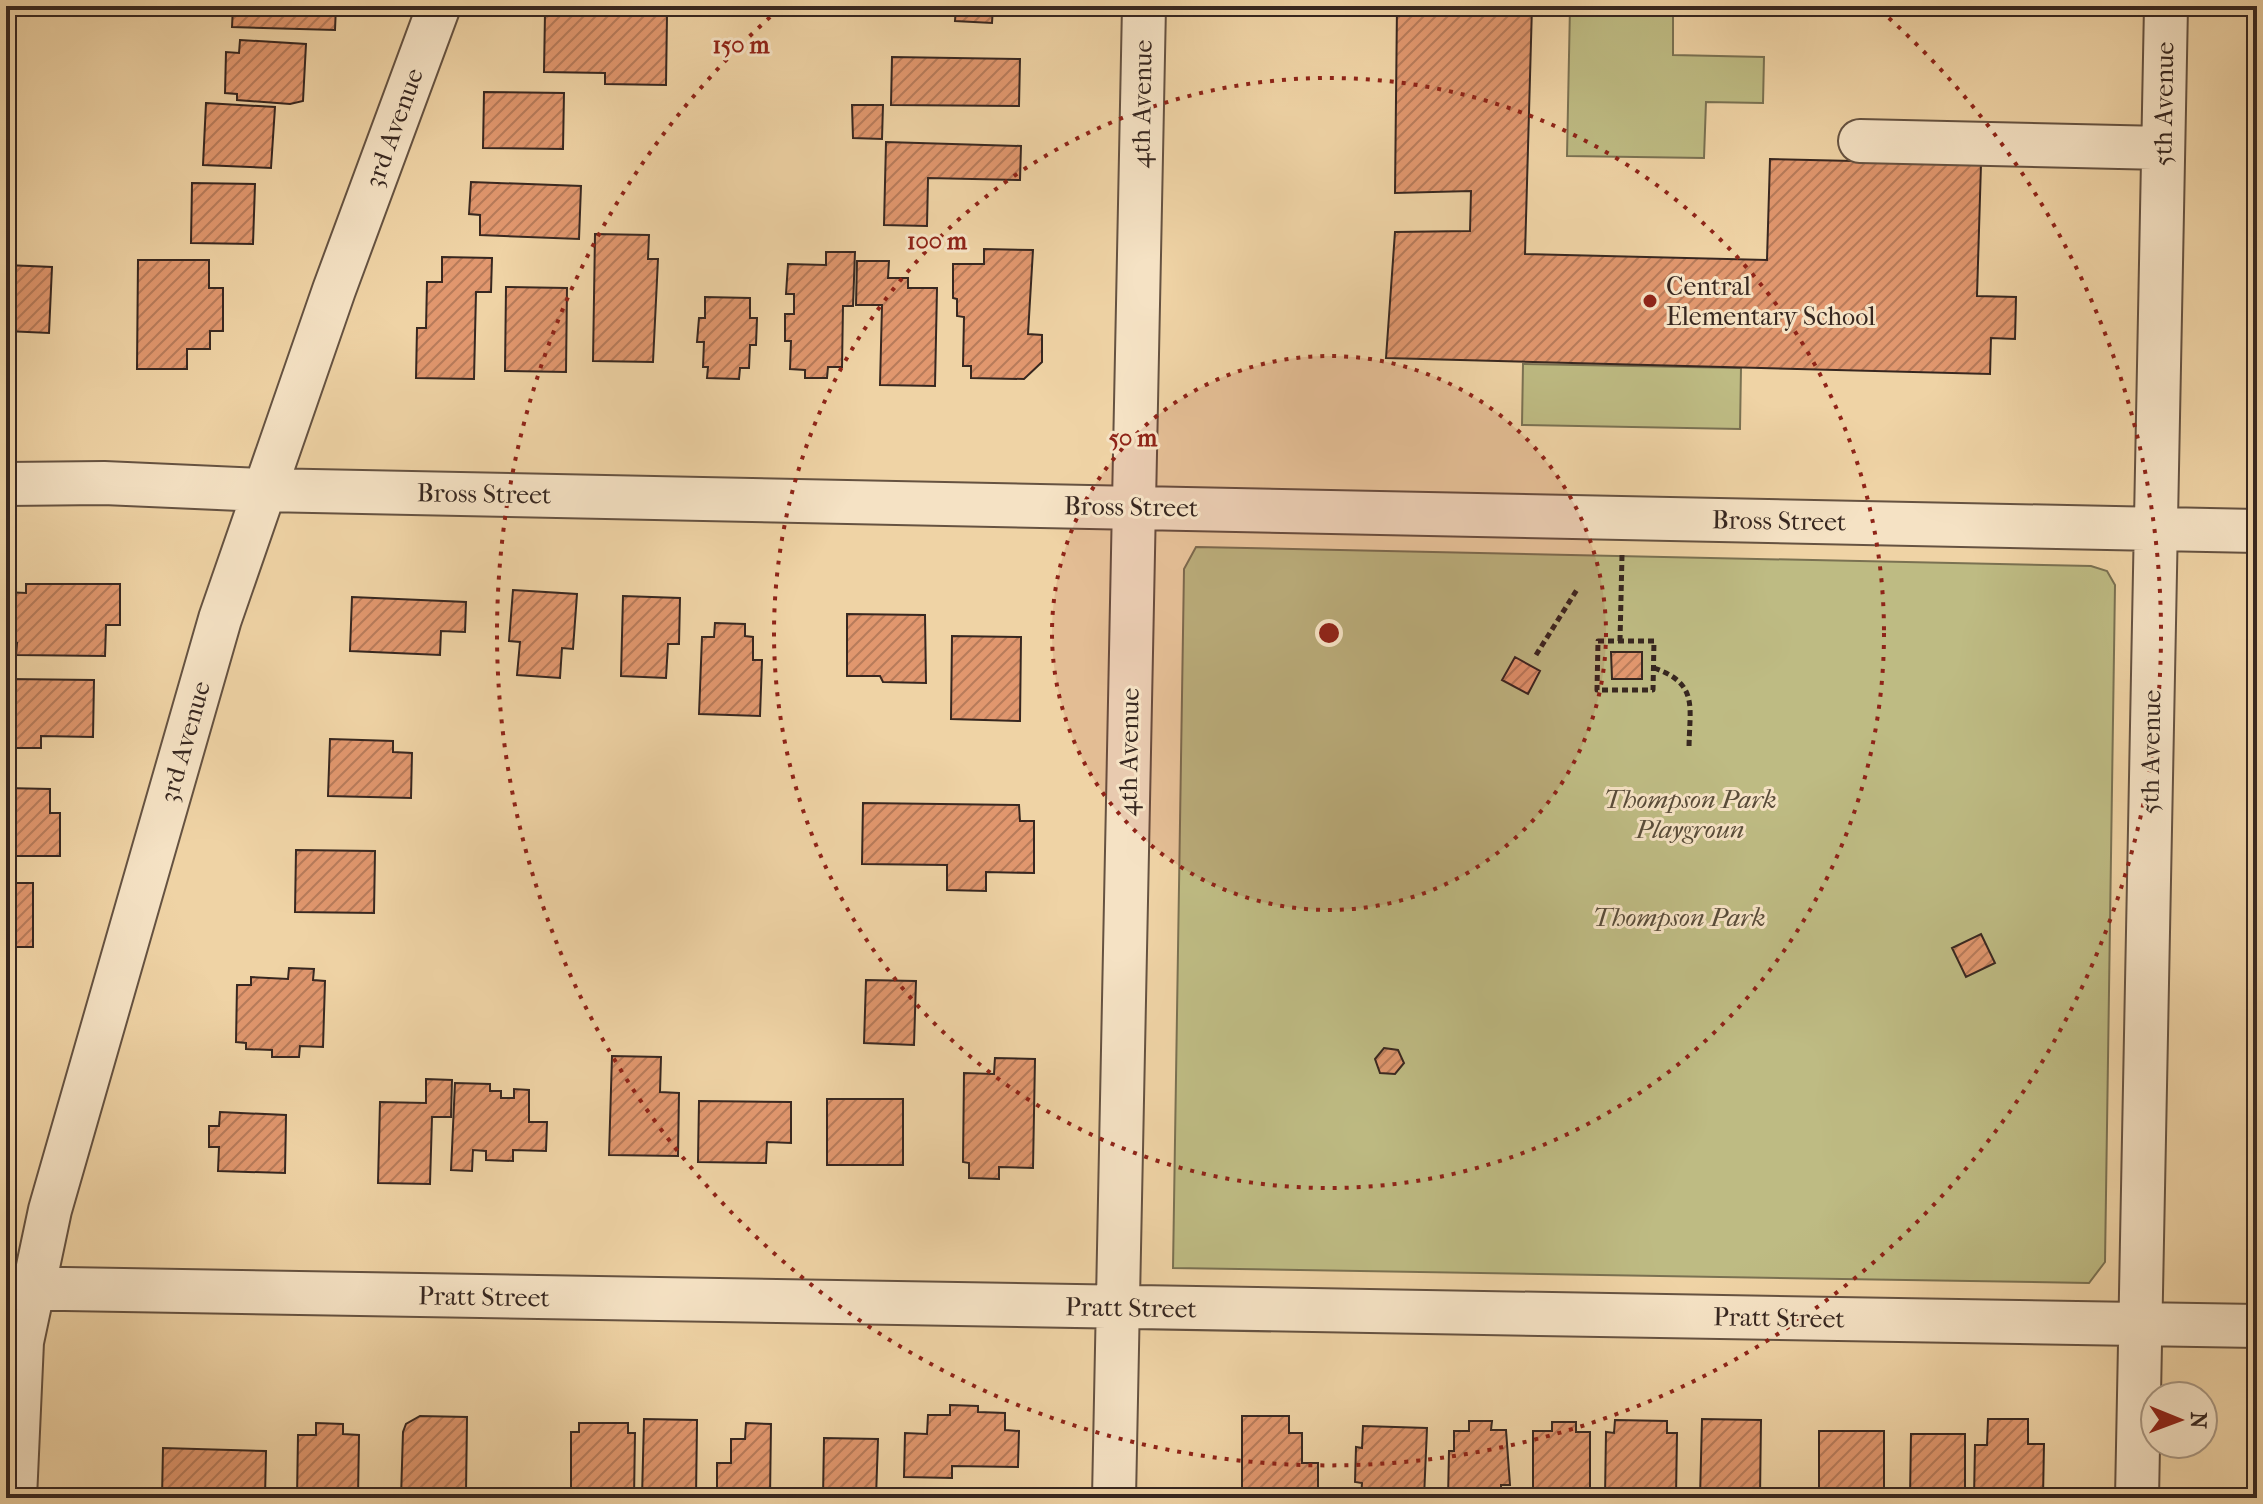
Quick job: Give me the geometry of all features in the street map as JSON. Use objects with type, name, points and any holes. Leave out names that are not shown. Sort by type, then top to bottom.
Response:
[{"type":"street","name":"3rd Avenue","points":[[15,1498],[21,1357],[19,1289],[50,1210],[220,619],[439,6]]},
{"type":"street","name":"4th Avenue","points":[[1114,1498],[1144,6]]},
{"type":"street","name":"5th Avenue","points":[[2137,1498],[2166,6]]},
{"type":"street","points":[[1860,141],[2163,148]]},
{"type":"street","name":"Bross Street","points":[[6,484],[104,483],[264,490],[2257,531]]},
{"type":"street","name":"Pratt Street","points":[[19,1289],[2257,1326]]},
{"type":"path","points":[[1620,641],[1622,518]]},
{"type":"path","points":[[1536,655],[1578,588]]},
{"type":"path","points":[[1598,641],[1620,641],[1654,641],[1653,690],[1597,690],[1598,641]]},
{"type":"path","points":[[1654,668],[1676,676],[1684,684],[1689,703],[1689,750]]},
{"type":"green space","points":[[1570,6],[1673,6],[1673,55],[1764,57],[1763,103],[1706,102],[1704,158],[1567,156]]},
{"type":"green space","points":[[1523,364],[1741,368],[1740,429],[1522,425]]},
{"type":"green space","name":"Thompson Park","points":[[1196,547],[2091,566],[2107,571],[2115,585],[2105,1262],[2089,1283],[1173,1268],[1184,569]]},
{"type":"building","points":[[233,6],[336,6],[335,30],[232,27]]},
{"type":"building","points":[[993,6],[992,23],[955,21],[956,7],[940,7]]},
{"type":"building","name":"Central Elementary School","points":[[1397,6],[1532,6],[1525,254],[1767,260],[1770,159],[1981,164],[1977,296],[2016,297],[2015,339],[1991,338],[1990,374],[1386,358],[1395,232],[1470,231],[1471,191],[1395,193]]},
{"type":"building","points":[[545,13],[667,15],[666,85],[605,84],[605,73],[544,72]]},
{"type":"building","points":[[240,40],[306,44],[303,101],[290,104],[237,100],[237,94],[225,93],[226,52],[239,53]]},
{"type":"building","points":[[892,57],[1020,59],[1019,106],[891,105]]},
{"type":"building","points":[[484,92],[564,93],[563,149],[483,148]]},
{"type":"building","points":[[206,103],[275,107],[271,168],[203,165]]},
{"type":"building","points":[[852,105],[883,105],[882,139],[853,138]]},
{"type":"building","points":[[886,142],[1021,146],[1020,180],[928,178],[927,226],[884,225]]},
{"type":"building","points":[[471,182],[581,186],[579,239],[480,235],[480,215],[469,214]]},
{"type":"building","points":[[192,183],[255,184],[253,244],[191,243]]},
{"type":"building","points":[[595,234],[649,235],[648,259],[658,259],[653,362],[593,361]]},
{"type":"building","points":[[984,249],[1033,250],[1028,334],[1042,335],[1042,362],[1024,379],[971,378],[971,366],[963,366],[964,317],[957,316],[957,299],[953,298],[953,264],[984,264]]},
{"type":"building","points":[[826,252],[855,252],[853,306],[843,306],[842,367],[828,367],[827,378],[805,378],[805,370],[790,369],[791,341],[785,341],[785,314],[794,314],[794,294],[786,294],[788,264],[826,265]]},
{"type":"building","points":[[442,257],[492,258],[491,292],[476,292],[474,379],[416,378],[417,328],[426,328],[427,282],[442,282]]},
{"type":"building","points":[[138,260],[209,260],[209,288],[223,288],[223,331],[210,331],[210,349],[187,349],[187,369],[137,369]]},
{"type":"building","points":[[857,261],[889,261],[888,278],[908,278],[908,288],[937,288],[935,386],[880,385],[882,305],[856,305]]},
{"type":"building","points":[[6,265],[52,267],[49,333],[6,331]]},
{"type":"building","points":[[506,287],[567,288],[566,372],[505,371]]},
{"type":"building","points":[[705,297],[750,298],[750,318],[757,318],[756,345],[750,345],[749,368],[740,368],[739,379],[707,378],[708,367],[703,367],[704,342],[697,342],[699,318],[705,318]]},
{"type":"building","points":[[26,584],[120,584],[120,625],[106,625],[105,656],[16,655],[17,643],[6,643],[6,592],[26,593]]},
{"type":"building","points":[[513,590],[577,594],[573,649],[562,648],[560,678],[517,675],[520,642],[509,641]]},
{"type":"building","points":[[623,596],[680,598],[679,644],[668,644],[666,678],[621,676]]},
{"type":"building","points":[[352,597],[466,602],[465,632],[441,631],[440,655],[350,651]]},
{"type":"building","points":[[847,614],[925,615],[926,683],[883,682],[880,676],[847,676]]},
{"type":"building","points":[[715,623],[745,624],[745,636],[753,637],[753,660],[762,660],[760,716],[699,714],[702,637],[714,637]]},
{"type":"building","points":[[952,636],[1021,637],[1020,721],[951,719]]},
{"type":"building","points":[[1611,652],[1642,652],[1642,679],[1612,679]]},
{"type":"building","points":[[1515,657],[1540,671],[1528,694],[1502,680]]},
{"type":"building","points":[[9,679],[94,680],[93,737],[41,736],[41,748],[6,748]]},
{"type":"building","points":[[330,739],[393,741],[393,752],[412,753],[411,798],[328,796]]},
{"type":"building","points":[[6,788],[50,789],[50,813],[60,813],[60,856],[6,856]]},
{"type":"building","points":[[863,803],[1019,805],[1020,821],[1034,821],[1034,873],[986,872],[986,891],[947,890],[947,865],[862,864]]},
{"type":"building","points":[[296,850],[375,851],[374,913],[295,912]]},
{"type":"building","points":[[6,883],[33,883],[33,947],[6,947]]},
{"type":"building","points":[[1981,934],[1995,963],[1966,977],[1952,948]]},
{"type":"building","points":[[289,968],[314,969],[313,980],[325,981],[323,1047],[300,1046],[299,1057],[272,1057],[272,1050],[246,1049],[246,1043],[236,1042],[237,985],[251,985],[251,977],[288,979]]},
{"type":"building","points":[[866,980],[916,981],[914,1045],[864,1043]]},
{"type":"building","points":[[13,1007],[13,1023],[6,1024],[6,1008]]},
{"type":"building","points":[[1384,1048],[1398,1050],[1404,1063],[1395,1074],[1380,1073],[1375,1059]]},
{"type":"building","points":[[612,1056],[661,1057],[660,1092],[679,1093],[678,1156],[609,1155]]},
{"type":"building","points":[[995,1058],[1035,1059],[1033,1168],[999,1167],[999,1179],[969,1178],[969,1163],[963,1162],[964,1073],[994,1074]]},
{"type":"building","points":[[426,1079],[452,1080],[451,1117],[432,1117],[430,1184],[378,1183],[380,1102],[426,1103]]},
{"type":"building","points":[[455,1083],[490,1084],[490,1091],[501,1091],[501,1098],[514,1098],[514,1089],[529,1090],[529,1122],[547,1122],[546,1151],[513,1150],[513,1161],[486,1160],[486,1151],[473,1150],[472,1171],[451,1170]]},
{"type":"building","points":[[827,1099],[903,1099],[903,1165],[827,1165]]},
{"type":"building","points":[[699,1101],[791,1102],[791,1143],[767,1142],[766,1163],[698,1162]]},
{"type":"building","points":[[220,1112],[286,1115],[285,1173],[218,1171],[219,1147],[209,1147],[209,1126],[219,1126]]},
{"type":"building","points":[[2257,1150],[2257,1208],[2255,1205]]},
{"type":"building","points":[[950,1405],[978,1406],[978,1412],[1005,1413],[1005,1430],[1019,1431],[1018,1467],[952,1466],[952,1478],[904,1477],[905,1433],[927,1434],[928,1415],[950,1415]]},
{"type":"building","points":[[420,1416],[467,1417],[466,1493],[446,1493],[446,1498],[401,1498],[403,1432],[406,1424]]},
{"type":"building","points":[[1242,1416],[1289,1416],[1289,1433],[1302,1433],[1302,1463],[1318,1463],[1318,1498],[1260,1498],[1260,1489],[1242,1489]]},
{"type":"building","points":[[644,1419],[697,1420],[696,1498],[642,1498]]},
{"type":"building","points":[[1702,1419],[1761,1420],[1760,1498],[1700,1498]]},
{"type":"building","points":[[1988,1419],[2028,1419],[2028,1444],[2044,1444],[2043,1498],[1974,1498],[1975,1445],[1987,1445]]},
{"type":"building","points":[[1615,1420],[1667,1421],[1667,1433],[1677,1433],[1676,1497],[1605,1497],[1606,1432],[1614,1433]]},
{"type":"building","points":[[1469,1421],[1492,1421],[1491,1430],[1506,1430],[1510,1485],[1501,1485],[1501,1498],[1448,1498],[1449,1451],[1454,1451],[1454,1431],[1469,1431]]},
{"type":"building","points":[[1552,1422],[1576,1422],[1576,1432],[1590,1432],[1590,1488],[1585,1488],[1585,1498],[1541,1498],[1541,1489],[1533,1489],[1533,1431],[1552,1431]]},
{"type":"building","points":[[316,1423],[343,1424],[343,1434],[359,1435],[358,1498],[297,1498],[298,1435],[316,1435]]},
{"type":"building","points":[[579,1423],[628,1423],[628,1433],[635,1433],[634,1498],[571,1498],[571,1432],[579,1432]]},
{"type":"building","points":[[746,1423],[771,1424],[770,1498],[717,1498],[717,1463],[731,1463],[731,1439],[745,1439]]},
{"type":"building","points":[[1363,1426],[1427,1428],[1424,1498],[1361,1498],[1362,1483],[1355,1482],[1356,1447],[1362,1448]]},
{"type":"building","points":[[1819,1431],[1884,1431],[1884,1498],[1819,1498]]},
{"type":"building","points":[[1911,1434],[1965,1434],[1965,1498],[1910,1498]]},
{"type":"building","points":[[824,1438],[878,1439],[876,1498],[823,1498]]},
{"type":"building","points":[[163,1448],[266,1451],[265,1498],[162,1498]]},
{"type":"place","name":"Central Elementary School","points":[[1650,301]]},
{"type":"park label","name":"Thompson Park Playgroun","points":[[1690,814]]}]
